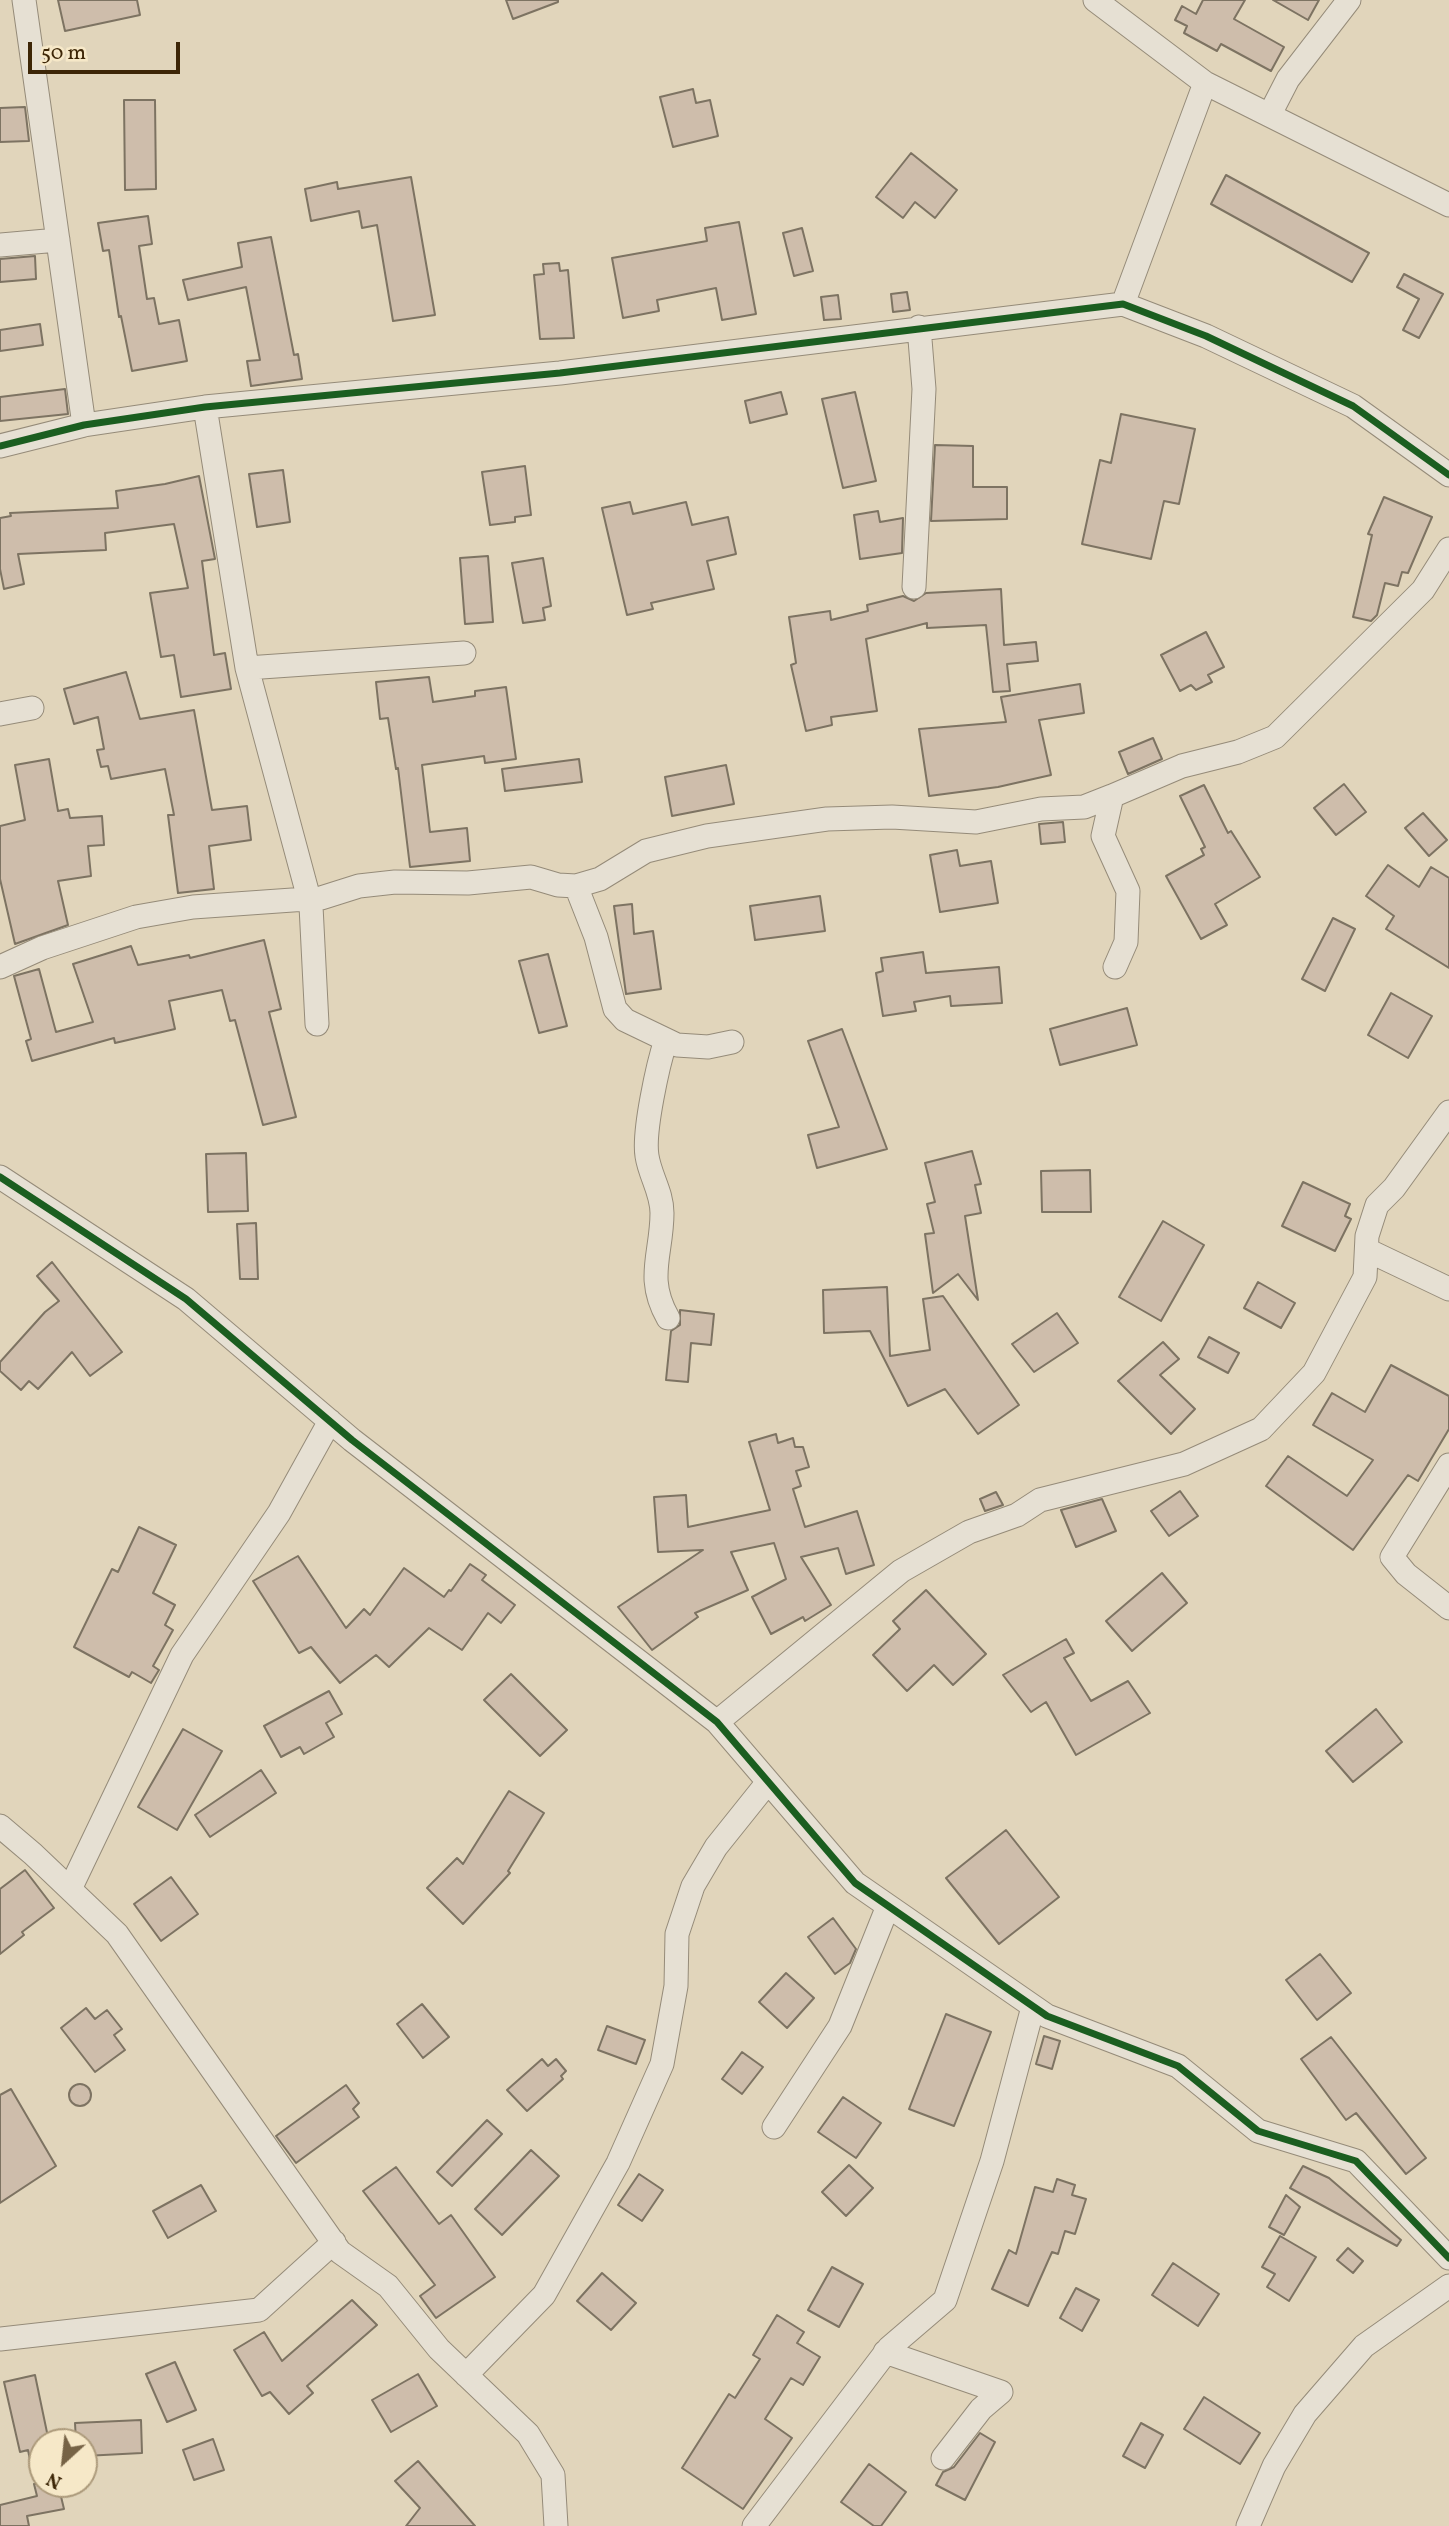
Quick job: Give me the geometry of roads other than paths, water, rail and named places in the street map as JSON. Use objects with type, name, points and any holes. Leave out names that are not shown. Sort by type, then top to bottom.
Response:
[{"type":"street","points":[[24,0],[84,425]]},
{"type":"street","points":[[1095,0],[1205,83],[1449,205]]},
{"type":"street","points":[[1270,114],[1288,79],[1349,0]]},
{"type":"street","points":[[1123,304],[1205,83]]},
{"type":"street","points":[[0,245],[58,240]]},
{"type":"street","points":[[0,446],[84,425],[205,407],[560,373],[1123,304],[1206,336],[1353,406],[1449,475]]},
{"type":"street","points":[[914,587],[924,389],[919,327]]},
{"type":"street","points":[[205,407],[247,668],[311,906],[315,939],[317,1024]]},
{"type":"street","points":[[0,967],[42,948],[136,917],[193,906],[307,898],[395,881],[468,883],[531,877],[558,885],[576,886],[600,879],[646,851],[707,836],[827,819],[892,817],[976,822],[1041,809],[1084,807],[1182,766],[1238,752],[1275,737],[1423,590],[1449,549]]},
{"type":"street","points":[[247,668],[464,653]]},
{"type":"street","points":[[0,714],[32,708]]},
{"type":"street","points":[[1112,796],[1103,836],[1129,891],[1126,942],[1115,967]]},
{"type":"street","points":[[576,886],[596,937],[614,1009],[625,1020],[666,1040],[696,1047],[732,1042]]},
{"type":"street","points":[[666,1040],[645,1143],[647,1161],[661,1198],[661,1244],[654,1276],[657,1300],[667,1318]]},
{"type":"street","points":[[717,1722],[901,1571],[969,1532],[1017,1515],[1040,1500],[1184,1464],[1261,1429],[1314,1373],[1365,1277],[1367,1250],[1377,1205],[1394,1188],[1449,1112]]},
{"type":"street","points":[[0,1177],[186,1299],[330,1421],[717,1722],[855,1883],[1047,2017],[1178,2066],[1258,2131],[1356,2161],[1449,2258]]},
{"type":"street","points":[[1367,1250],[1449,1289]]},
{"type":"street","points":[[70,1889],[182,1656],[279,1513],[330,1421]]},
{"type":"street","points":[[1449,1465],[1392,1557],[1406,1574],[1449,1608]]},
{"type":"street","points":[[466,2375],[544,2295],[618,2163],[662,2064],[676,1986],[677,1934],[693,1886],[716,1847],[768,1782]]},
{"type":"street","points":[[0,1826],[117,1934],[340,2252],[388,2286],[439,2349],[528,2434],[553,2475],[556,2526]]},
{"type":"street","points":[[774,2127],[841,2026],[888,1906]]},
{"type":"street","points":[[754,2526],[885,2352],[945,2300],[992,2161],[1033,2007]]},
{"type":"street","points":[[0,2339],[259,2309],[334,2242]]},
{"type":"street","points":[[1248,2526],[1274,2466],[1305,2414],[1364,2346],[1449,2286]]},
{"type":"street","points":[[885,2352],[1002,2392],[981,2409],[943,2458]]}]
